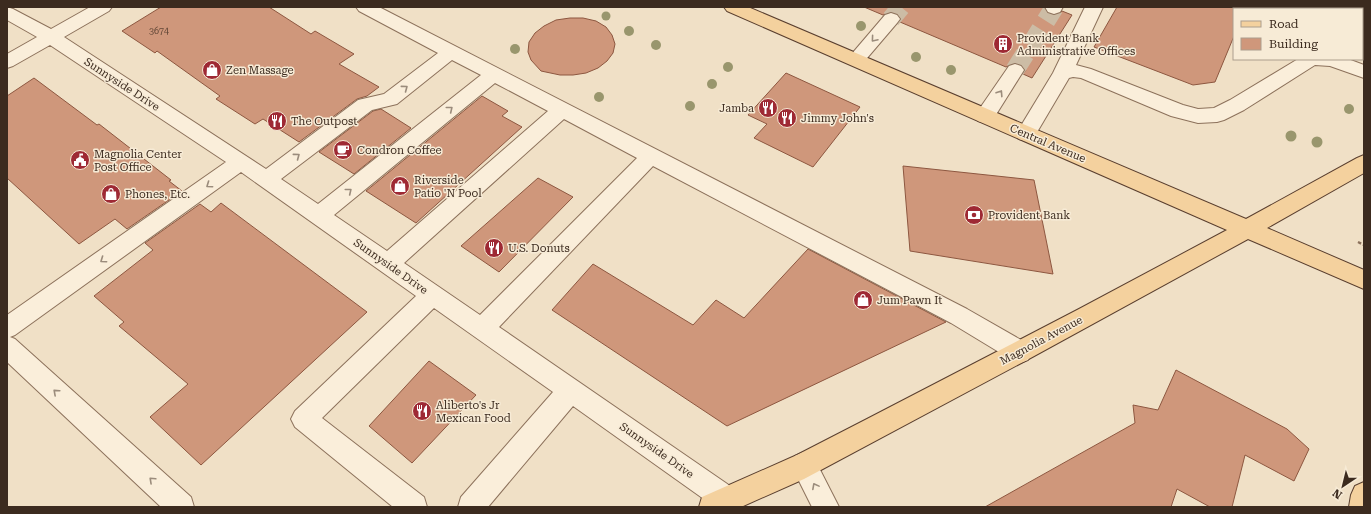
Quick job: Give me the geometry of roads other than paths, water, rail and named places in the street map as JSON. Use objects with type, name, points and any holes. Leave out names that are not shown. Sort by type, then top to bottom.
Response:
[{"type":"main road","name":"Central Avenue","points":[[733,7],[1364,280]]},
{"type":"main road","name":"Magnolia Avenue","points":[[720,503],[804,465],[1020,352],[1248,230],[1364,163]]},
{"type":"main road","points":[[1362,507],[1364,495]]},
{"type":"street","points":[[7,62],[103,7]]},
{"type":"street","points":[[365,7],[959,316],[1020,352]]},
{"type":"street","points":[[1026,134],[1062,74],[1094,7]]},
{"type":"street","name":"Sunnyside Drive","points":[[7,13],[51,37],[240,162],[570,390],[720,503]]},
{"type":"street","points":[[856,60],[891,19]]},
{"type":"street","points":[[266,180],[365,105],[372,101],[383,101],[390,99],[452,52]]},
{"type":"street","points":[[1062,74],[1071,70],[1085,73],[1178,111],[1198,116],[1217,115],[1237,105],[1310,60]]},
{"type":"street","points":[[1333,60],[1364,72]]},
{"type":"street","points":[[985,116],[1015,70]]},
{"type":"street","points":[[318,216],[494,74]]},
{"type":"street","points":[[387,264],[563,109]]},
{"type":"street","points":[[482,329],[651,156]]},
{"type":"street","points":[[7,328],[240,162]]},
{"type":"street","points":[[414,507],[304,419],[432,295]]},
{"type":"street","points":[[7,347],[181,507]]},
{"type":"street","points":[[471,507],[570,390]]},
{"type":"street","points":[[804,465],[826,507]]},
{"type":"tunnel","points":[[891,19],[901,7]]},
{"type":"tunnel","points":[[1015,70],[1054,8]]},
{"type":"place","name":"Provident Bank Administrative Offices","points":[[1003,44]]},
{"type":"place","name":"Zen Massage","points":[[212,70]]},
{"type":"place","name":"Jamba","points":[[768,108]]},
{"type":"place","name":"Jimmy John's","points":[[787,118]]},
{"type":"place","name":"The Outpost","points":[[277,121]]},
{"type":"place","name":"Condron Coffee","points":[[343,150]]},
{"type":"place","name":"Magnolia Center Post Office","points":[[80,160]]},
{"type":"place","name":"Riverside Patio 'N Pool","points":[[400,186]]},
{"type":"place","name":"Phones, Etc.","points":[[111,194]]},
{"type":"place","name":"Provident Bank","points":[[974,215]]},
{"type":"place","name":"U.S. Donuts","points":[[494,248]]},
{"type":"place","name":"Jum Pawn It","points":[[863,300]]},
{"type":"place","name":"Aliberto's Jr Mexican Food","points":[[422,411]]}]
